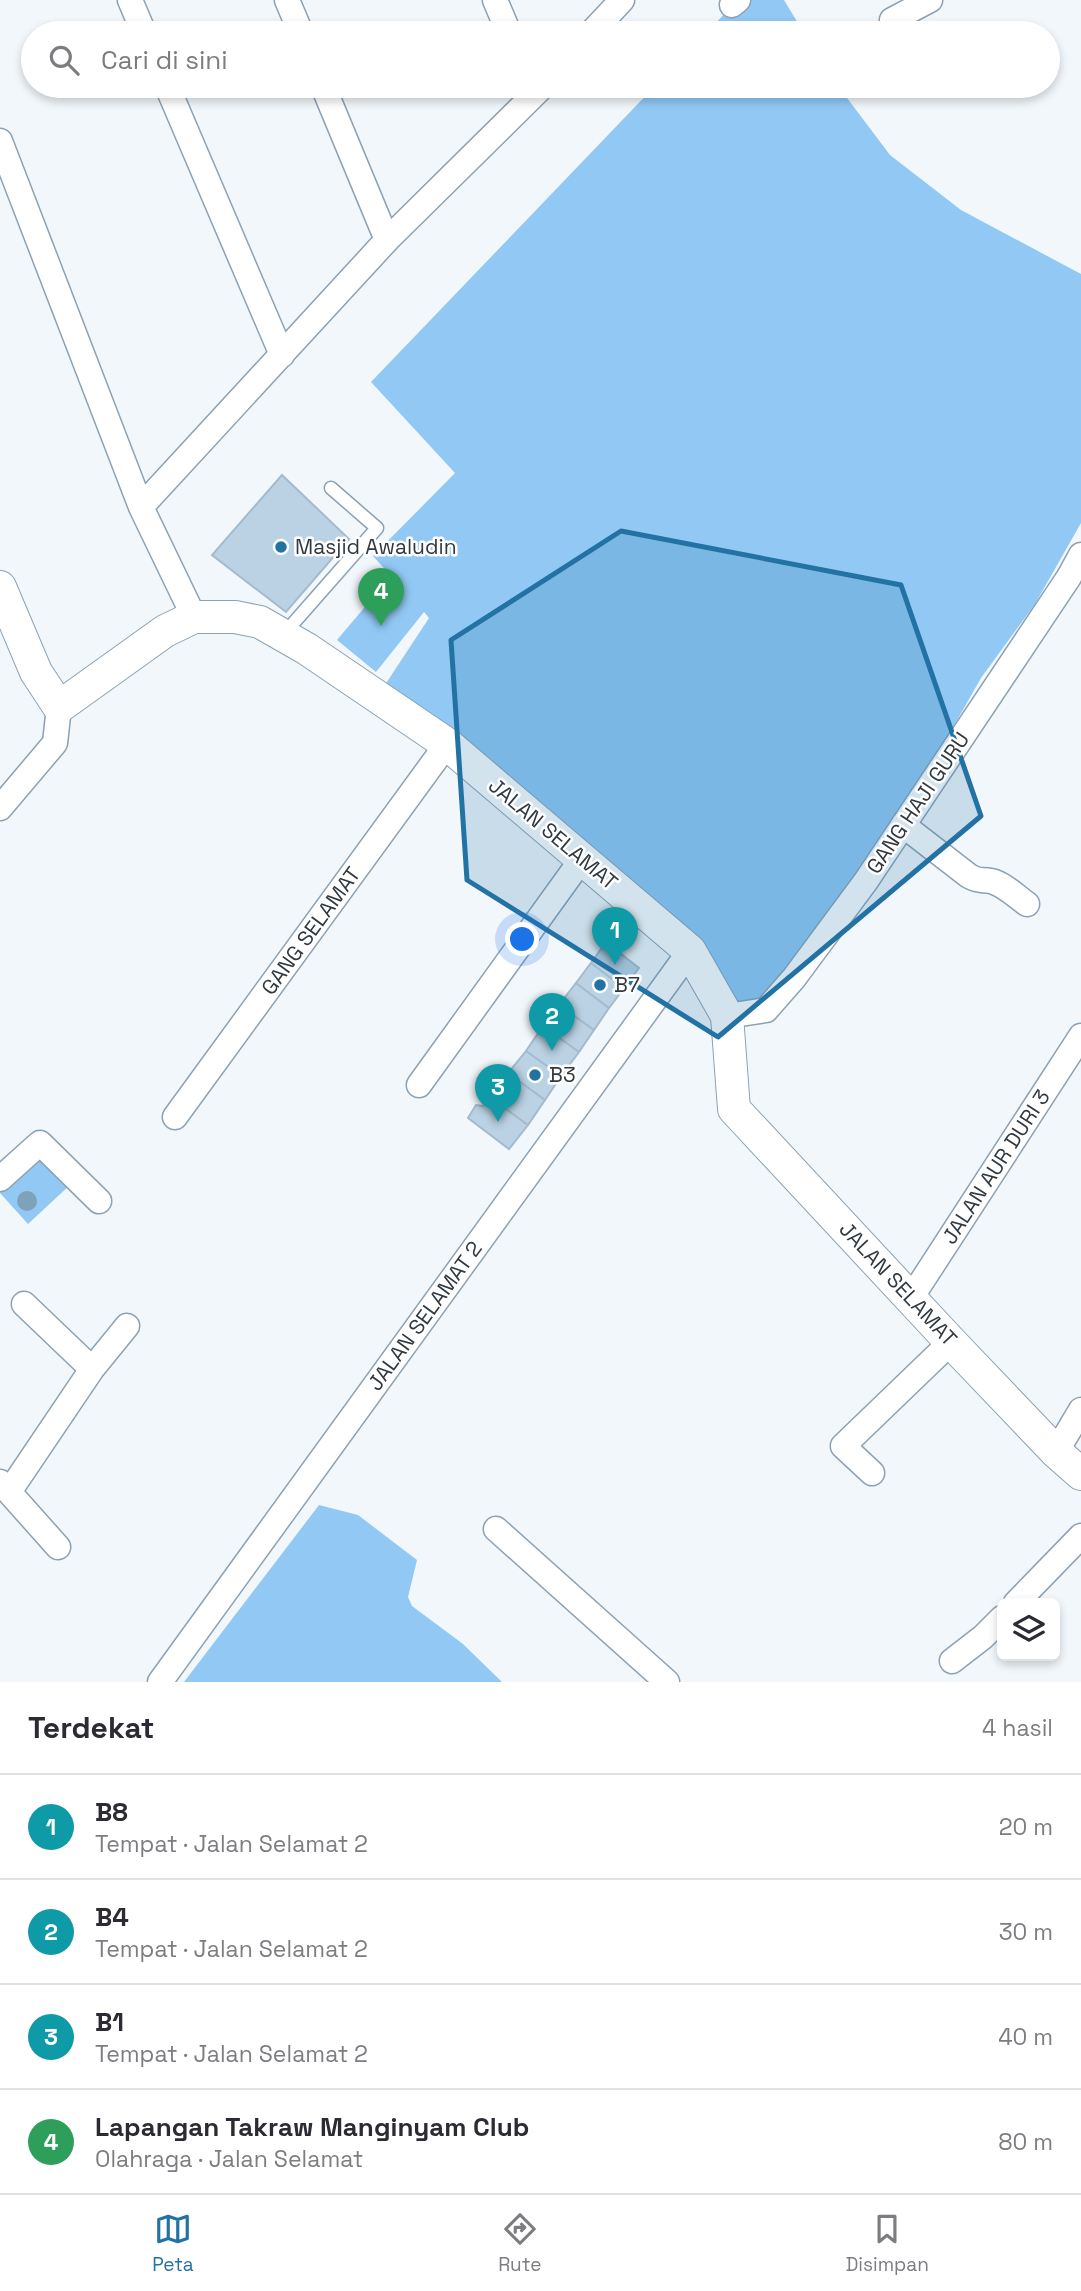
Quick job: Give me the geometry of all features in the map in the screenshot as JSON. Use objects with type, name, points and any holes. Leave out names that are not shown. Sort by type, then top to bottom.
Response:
[{"type":"street","points":[[130,0],[139,21]]},
{"type":"street","points":[[287,0],[296,21]]},
{"type":"street","points":[[495,0],[504,21]]},
{"type":"street","points":[[602,21],[622,0]]},
{"type":"street","points":[[892,20],[930,0]]},
{"type":"street","points":[[172,98],[282,355]]},
{"type":"street","points":[[328,98],[387,240]]},
{"type":"street","points":[[141,507],[387,240],[526,98]]},
{"type":"street","points":[[0,142],[141,507],[194,617]]},
{"type":"street","name":"GANG HAJI GURU","points":[[727,1016],[766,1010],[794,978],[866,881],[1081,555]]},
{"type":"street","points":[[0,587],[36,672],[59,707],[55,743],[0,808]]},
{"type":"street","name":"JALAN SELAMAT","points":[[59,707],[165,631],[194,617],[235,617],[260,622],[307,649],[447,744],[690,951],[727,1016],[734,1109],[951,1342],[1056,1452],[1081,1474]]},
{"type":"street","name":"GANG SELAMAT","points":[[175,1117],[447,744]]},
{"type":"street","points":[[903,825],[968,876],[980,882],[991,881],[1002,886],[1027,904]]},
{"type":"street","points":[[419,1085],[582,859]]},
{"type":"street","name":"JALAN SELAMAT 2","points":[[160,1682],[690,951]]},
{"type":"street","name":"JALAN AUR DURI 3","points":[[911,1298],[1081,1037]]},
{"type":"street","points":[[0,1179],[40,1143],[99,1201]]},
{"type":"street","points":[[24,1304],[92,1369]]},
{"type":"street","points":[[58,1547],[4,1487],[127,1326]]},
{"type":"street","points":[[872,1473],[843,1446],[951,1342]]},
{"type":"street","points":[[1056,1452],[1081,1410]]},
{"type":"street","points":[[496,1529],[667,1682]]},
{"type":"street","points":[[1021,1598],[1081,1536]]},
{"type":"street","points":[[952,1661],[997,1623]]},
{"type":"lane","points":[[283,635],[377,528],[331,488]]},
{"type":"highlighted area","points":[[621,531],[901,585],[981,816],[718,1037],[467,880],[451,640]]},
{"type":"shaded area","points":[[738,0],[784,0],[797,21],[718,21]]},
{"type":"shaded area","points":[[643,98],[847,98],[890,155],[961,210],[1081,274],[1081,523],[1035,604],[981,678],[866,881],[766,1010],[727,1016],[689,951],[377,697],[429,618],[424,612],[376,672],[337,640],[391,576],[373,556],[455,473],[371,382]]},
{"type":"shaded area","points":[[34,1154],[71,1184],[28,1224],[0,1193],[0,1186]]},
{"type":"shaded area","points":[[319,1505],[358,1515],[417,1560],[408,1597],[412,1606],[463,1644],[502,1682],[184,1682]]},
{"type":"building","name":"Masjid Awaludin","points":[[282,475],[349,539],[286,612],[212,555]]},
{"type":"building","points":[[606,942],[639,968],[624,988],[591,963]]},
{"type":"building","name":"B7","points":[[591,963],[624,988],[609,1008],[576,983]]},
{"type":"building","points":[[576,983],[609,1008],[594,1030],[559,1005]]},
{"type":"building","points":[[559,1005],[594,1030],[579,1052],[543,1026]]},
{"type":"building","points":[[543,1026],[579,1052],[561,1076],[526,1051]]},
{"type":"building","name":"B3","points":[[526,1051],[561,1076],[545,1100],[508,1073]]},
{"type":"building","points":[[508,1073],[545,1100],[528,1125],[491,1098]]},
{"type":"building","points":[[491,1098],[528,1125],[509,1149],[468,1118],[476,1105],[483,1106]]},
{"type":"place","name":"Masjid Awaludin","points":[[281,547]]},
{"type":"place","name":"Lapangan Takraw Manginyam Club","points":[[381,626]]},
{"type":"place","name":"B8","points":[[615,965]]},
{"type":"place","name":"B7","points":[[600,985]]},
{"type":"place","name":"B4","points":[[552,1051]]},
{"type":"place","name":"B3","points":[[535,1075]]},
{"type":"place","name":"B1","points":[[498,1122]]}]
